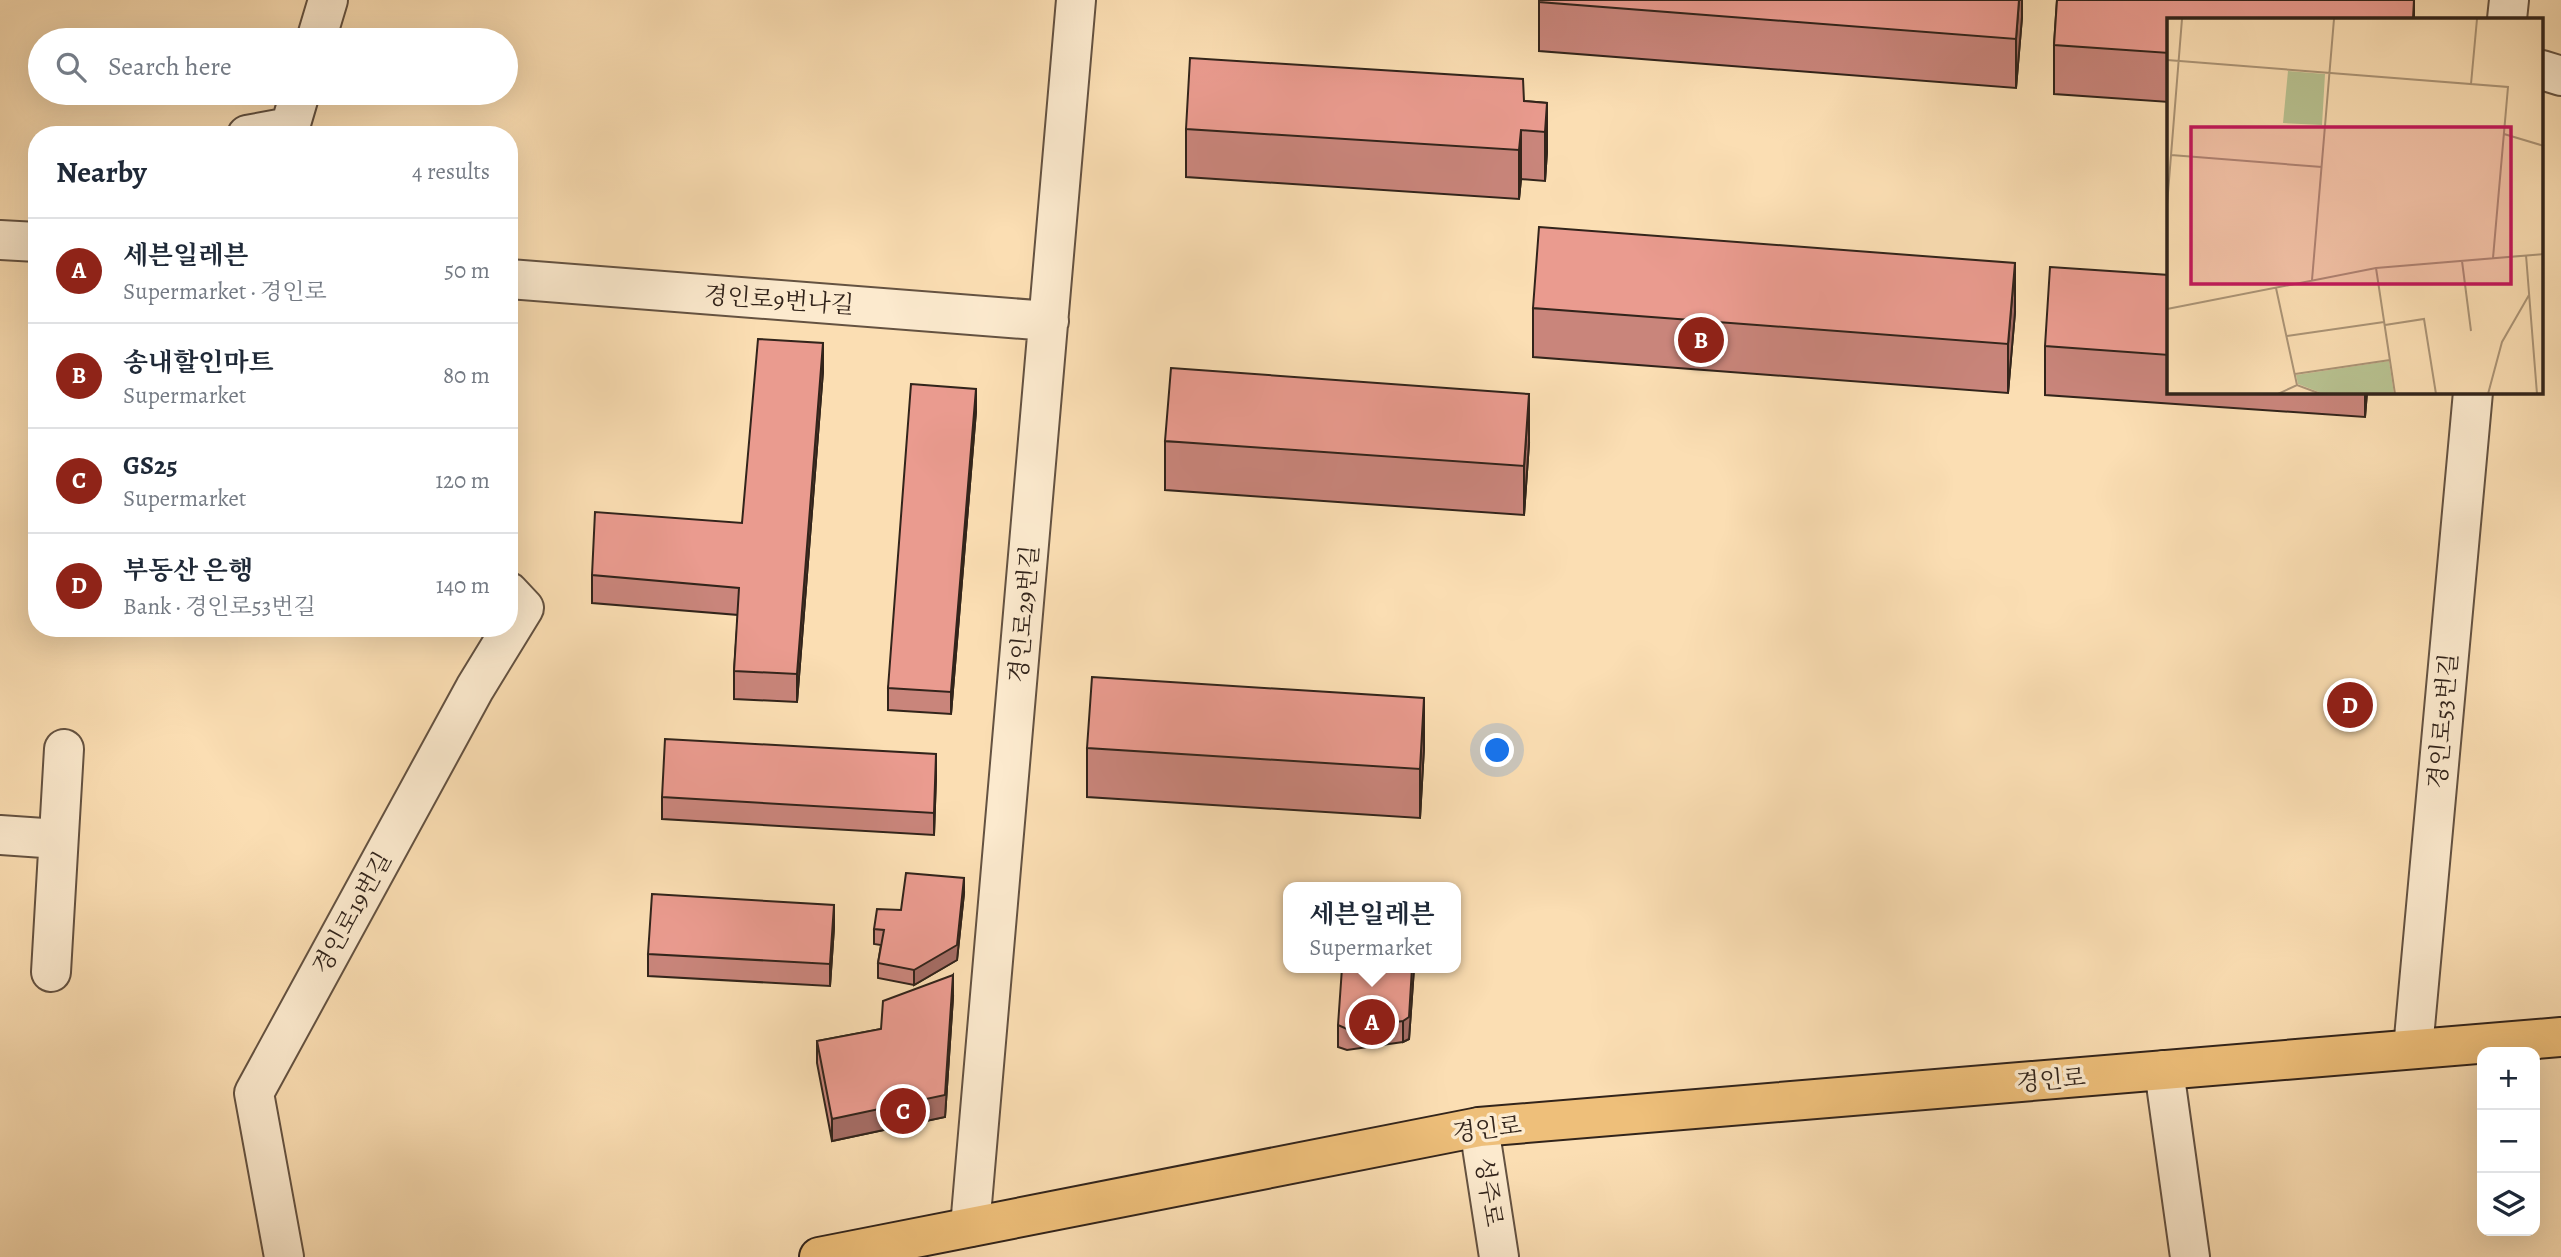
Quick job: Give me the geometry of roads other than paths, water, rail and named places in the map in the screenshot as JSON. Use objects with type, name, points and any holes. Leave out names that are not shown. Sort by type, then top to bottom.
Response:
[{"type":"main road","name":"경인로","points":[[819,1257],[1479,1127],[2561,1037]]},
{"type":"street","points":[[320,28],[328,0]]},
{"type":"street","name":"경인로29번길","points":[[970,1227],[1076,0]]},
{"type":"street","points":[[2507,18],[2508,0]]},
{"type":"street","points":[[2544,71],[2561,76]]},
{"type":"street","points":[[290,126],[296,105]]},
{"type":"street","points":[[0,240],[28,242]]},
{"type":"street","name":"경인로9번나길","points":[[518,280],[1049,321]]},
{"type":"street","name":"경인로53번길","points":[[2413,1049],[2473,394]]},
{"type":"street","name":"경인로19번길","points":[[518,602],[524,608],[518,618]]},
{"type":"street","name":"경인로19번길","points":[[284,1257],[254,1093],[475,688],[506,637]]},
{"type":"street","points":[[51,972],[64,748]]},
{"type":"street","points":[[0,835],[58,839]]},
{"type":"street","points":[[2164,1070],[2190,1257]]},
{"type":"street","name":"성주로","points":[[1479,1127],[1499,1257]]},
{"type":"place","name":"송내할인마트","points":[[1701,340]]},
{"type":"place","name":"부동산 은행","points":[[2350,705]]},
{"type":"place","name":"세븐일레븐","points":[[1372,1022]]},
{"type":"place","name":"GS25","points":[[903,1111]]}]
